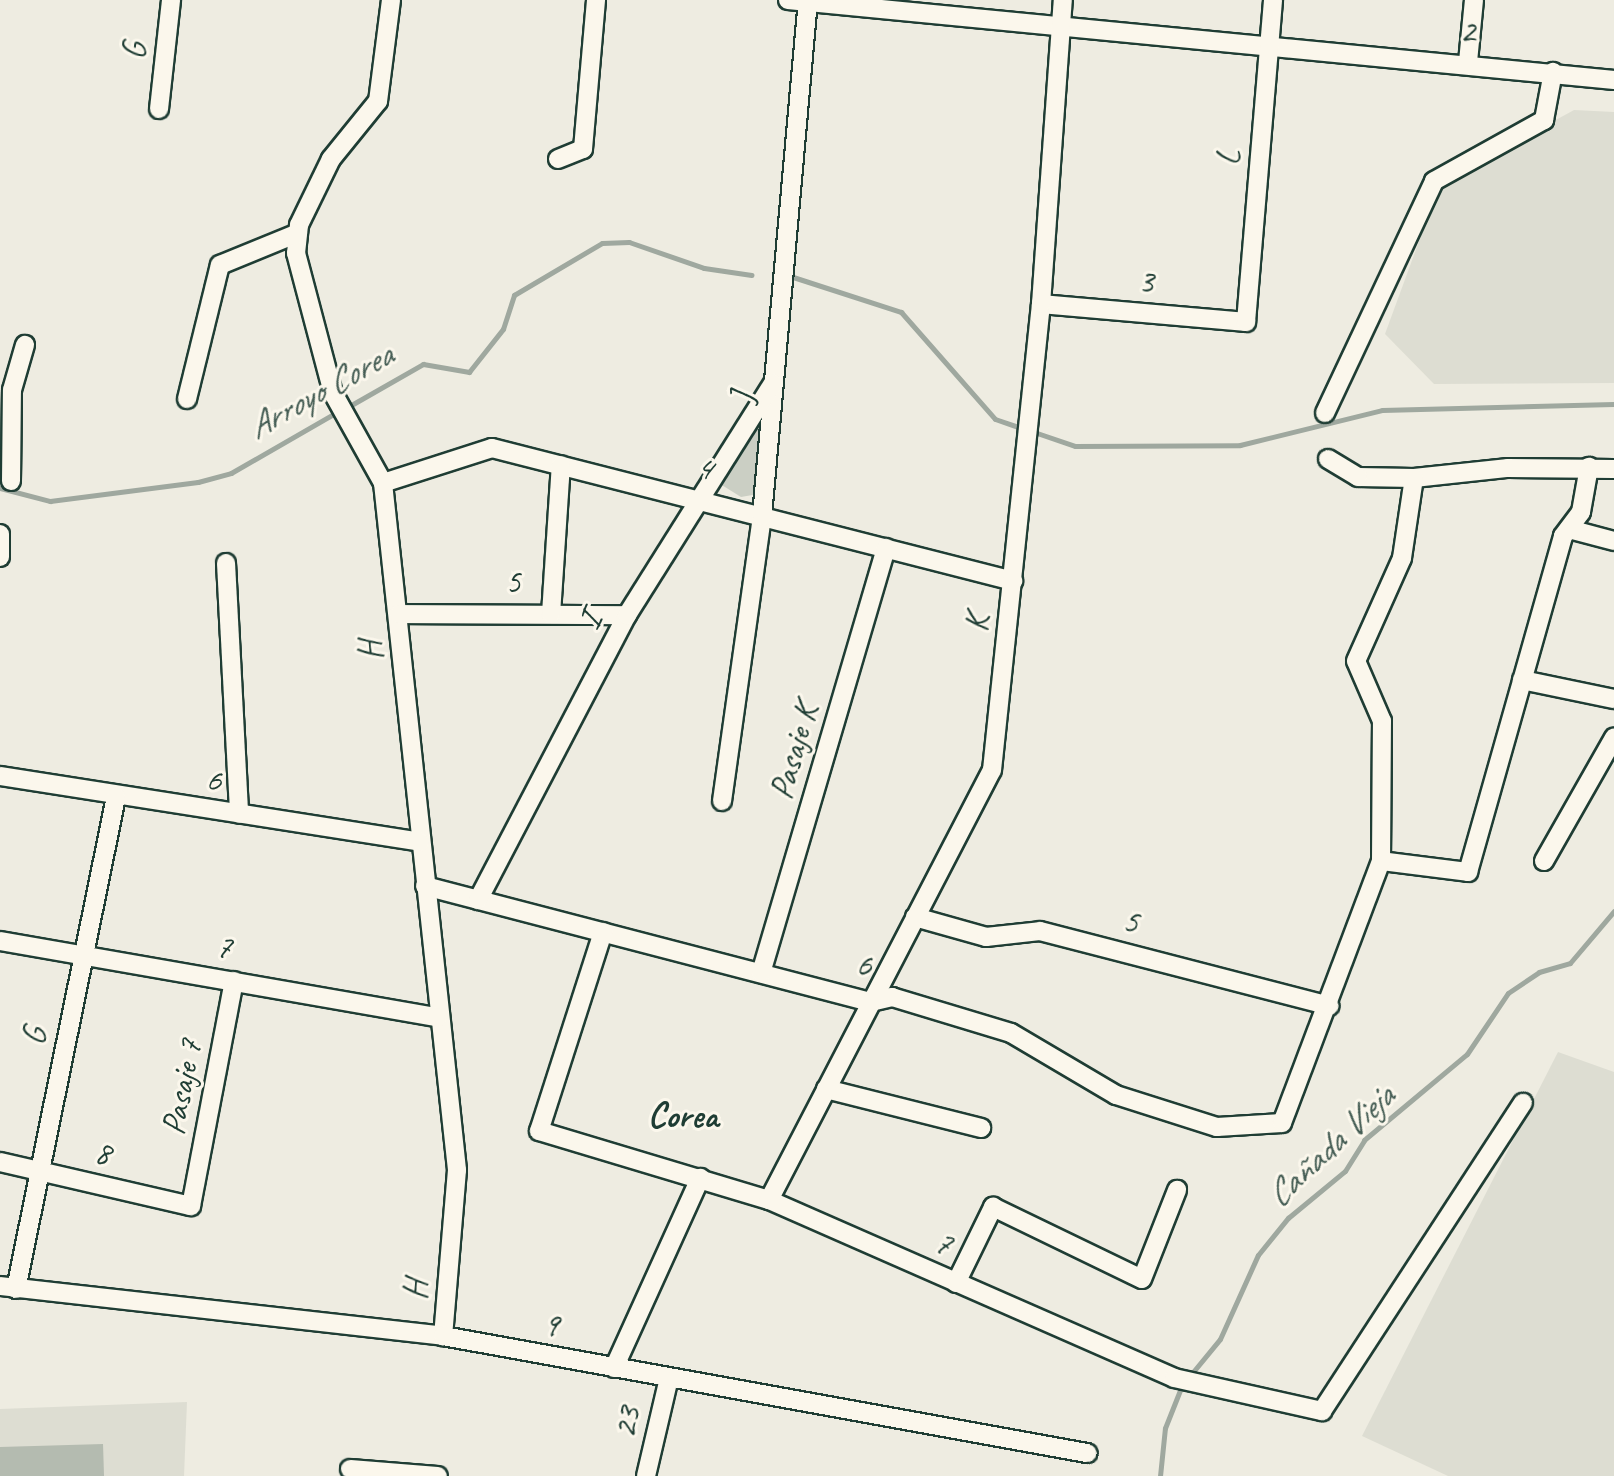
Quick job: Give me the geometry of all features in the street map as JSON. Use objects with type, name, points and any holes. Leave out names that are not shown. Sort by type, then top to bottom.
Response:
[{"type":"street","name":"G","points":[[159,109],[171,0]]},
{"type":"street","points":[[187,399],[220,265],[298,233],[331,159],[378,101],[391,0]]},
{"type":"street","points":[[558,159],[583,149],[596,0]]},
{"type":"street","name":"2","points":[[788,0],[1270,41],[1614,80]]},
{"type":"street","points":[[1016,20],[1018,0]]},
{"type":"street","name":"K","points":[[769,1200],[992,770],[1041,304],[1063,0]]},
{"type":"street","name":"L","points":[[1246,322],[1273,0]]},
{"type":"street","points":[[1468,62],[1474,0]]},
{"type":"street","name":"J","points":[[722,801],[762,516],[808,1]]},
{"type":"street","points":[[1325,413],[1434,181],[1544,120],[1553,72]]},
{"type":"street","name":"H","points":[[298,233],[308,310],[333,393],[347,427],[383,483],[399,614],[437,1017],[457,1170],[443,1336]]},
{"type":"street","name":"3","points":[[1041,304],[1246,322]]},
{"type":"street","points":[[11,481],[6,392],[25,345]]},
{"type":"street","name":"I","points":[[478,900],[627,615],[696,497],[774,380]]},
{"type":"street","name":"4","points":[[383,483],[492,448],[696,497],[1013,581]]},
{"type":"street","points":[[1328,459],[1358,477],[1414,478],[1589,467],[1614,469]]},
{"type":"street","points":[[551,614],[561,465]]},
{"type":"street","points":[[1381,861],[1468,872],[1522,680],[1569,529],[1581,512],[1589,467]]},
{"type":"street","points":[[1329,1006],[1381,861],[1382,721],[1356,661],[1402,558],[1414,478]]},
{"type":"street","points":[[1569,529],[1614,541]]},
{"type":"street","points":[[0,557],[3,534]]},
{"type":"street","name":"Pasaje K","points":[[761,973],[886,548]]},
{"type":"street","points":[[226,563],[239,814]]},
{"type":"street","name":"5","points":[[399,614],[627,615]]},
{"type":"street","points":[[1522,680],[1614,699]]},
{"type":"street","points":[[1544,861],[1614,738]]},
{"type":"street","name":"6","points":[[0,776],[116,797],[420,842]]},
{"type":"street","name":"G","points":[[8,1287],[38,1170],[116,797]]},
{"type":"street","name":"6","points":[[425,886],[871,1002],[892,997],[1011,1033],[1116,1095],[1217,1127],[1282,1123],[1329,1006]]},
{"type":"street","name":"5","points":[[915,917],[986,937],[1040,931],[1329,1006]]},
{"type":"street","name":"7","points":[[603,932],[539,1131],[769,1200],[1174,1378],[1322,1411],[1523,1103]]},
{"type":"street","name":"7","points":[[0,941],[437,1017]]},
{"type":"street","name":"Pasaje 7","points":[[191,1206],[234,981]]},
{"type":"street","points":[[826,1089],[981,1128]]},
{"type":"street","name":"8","points":[[0,1162],[191,1206]]},
{"type":"street","points":[[614,1368],[700,1178]]},
{"type":"street","points":[[956,1283],[993,1207],[1142,1279],[1177,1190]]},
{"type":"street","name":"9","points":[[8,1287],[443,1336],[614,1368],[668,1382],[1087,1453]]},
{"type":"street","name":"23","points":[[646,1476],[668,1382]]},
{"type":"street","points":[[350,1469],[438,1476]]},
{"type":"shaded area","points":[[1574,110],[1614,112],[1614,383],[1434,384],[1385,334],[1440,184]]},
{"type":"shaded area","points":[[760,415],[758,494],[741,497],[717,482]]},
{"type":"shaded area","points":[[1558,1052],[1614,1072],[1614,1476],[1448,1476],[1362,1436]]},
{"type":"shaded area","points":[[187,1402],[184,1476],[0,1476],[0,1409]]},
{"type":"building","points":[[103,1444],[104,1476],[0,1476],[0,1447]]},
{"type":"waterway","name":"Arroyo Corea","points":[[346,408],[423,364],[469,372],[503,329],[514,295],[602,243],[629,242],[704,268],[751,275]]},
{"type":"waterway","points":[[793,277],[901,312],[995,419],[1024,429]]},
{"type":"waterway","points":[[1034,432],[1075,446],[1240,445],[1382,410],[1614,404]]},
{"type":"waterway","name":"Arroyo Corea","points":[[0,488],[50,501],[198,482],[231,473],[337,412]]},
{"type":"waterway","name":"Cañada Vieja","points":[[1188,1378],[1220,1339],[1258,1255],[1288,1218],[1345,1171],[1364,1140],[1467,1054],[1508,993],[1539,972],[1570,963],[1614,911]]},
{"type":"waterway","name":"Cañada Vieja","points":[[1160,1476],[1165,1428],[1182,1385]]},
{"type":"district","name":"Corea","points":[[683,1116]]}]
